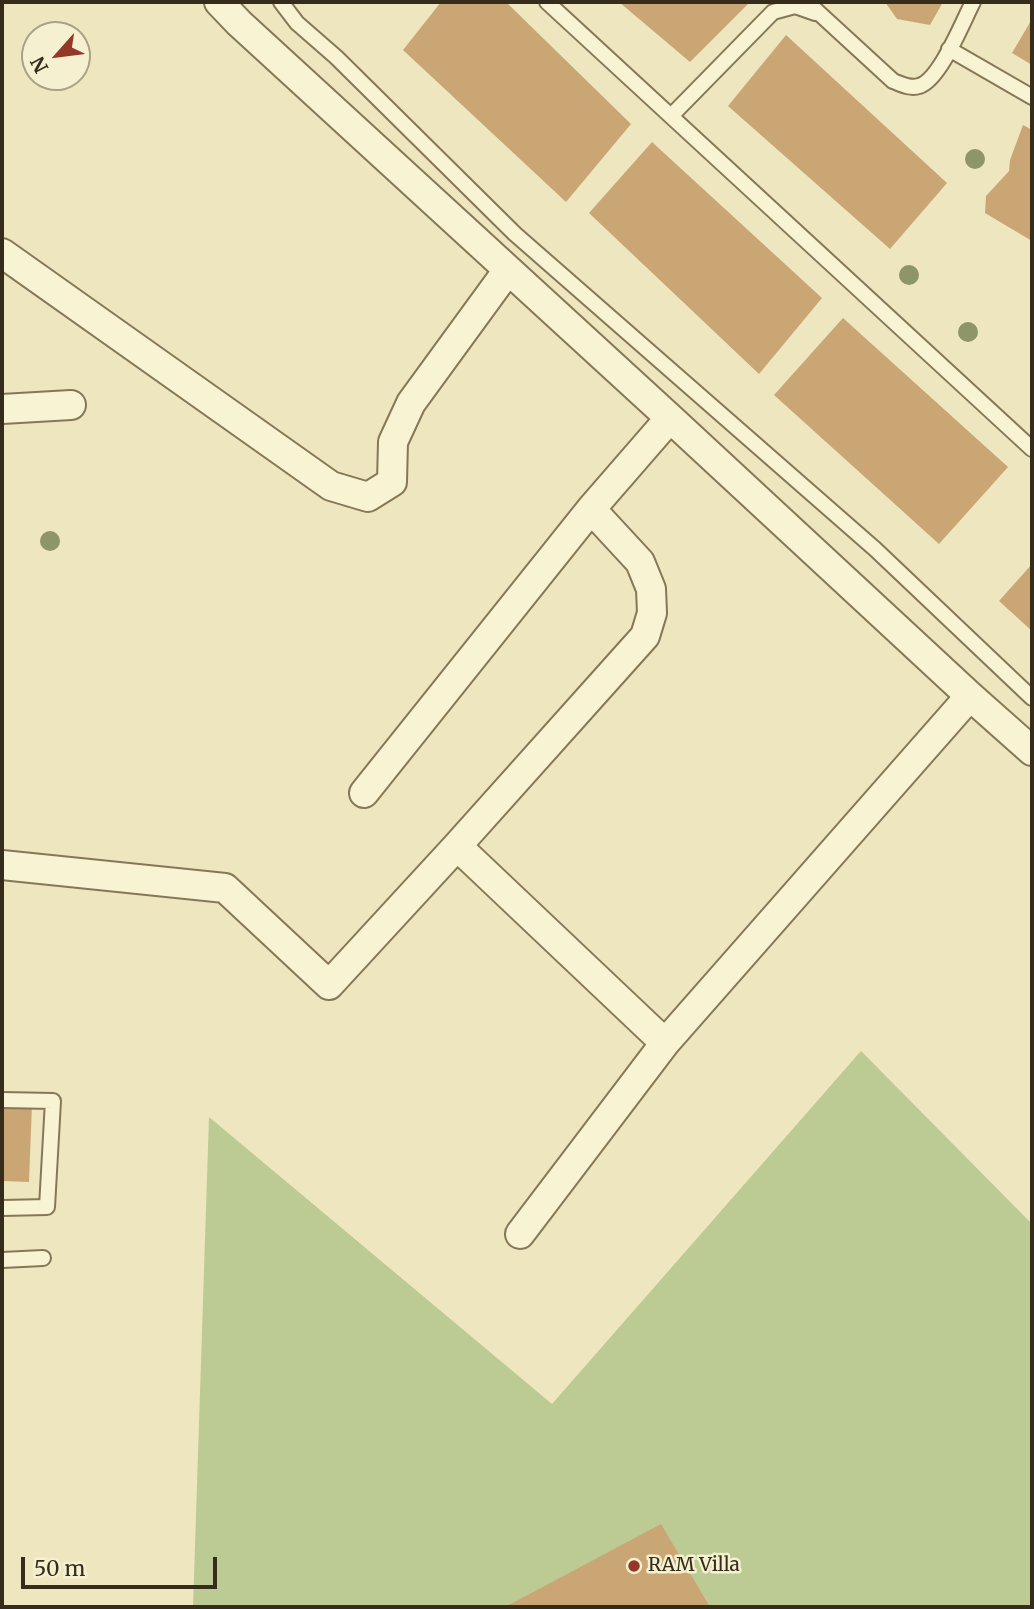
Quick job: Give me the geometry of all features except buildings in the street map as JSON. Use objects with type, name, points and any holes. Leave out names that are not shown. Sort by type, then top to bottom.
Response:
[{"type":"street","points":[[219,2],[1032,751]]},
{"type":"street","points":[[2,253],[331,486],[368,497],[392,482],[393,442],[411,404],[508,270]]},
{"type":"street","points":[[2,409],[71,405]]},
{"type":"street","points":[[364,793],[591,509],[670,418]]},
{"type":"street","points":[[2,865],[225,888],[329,985],[645,636],[652,613],[651,589],[640,562],[591,509]]},
{"type":"street","points":[[520,1234],[665,1043],[970,696]]},
{"type":"street","points":[[457,846],[665,1043]]},
{"type":"lane","points":[[281,2],[297,23],[336,57],[515,234],[875,549],[1032,698]]},
{"type":"lane","points":[[547,2],[1032,449]]},
{"type":"lane","points":[[807,2],[893,81],[907,87],[921,86],[935,74],[973,2]]},
{"type":"lane","points":[[671,116],[773,12],[795,6],[820,14]]},
{"type":"lane","points":[[949,49],[1032,97]]},
{"type":"lane","points":[[2,1100],[54,1101],[47,1207],[2,1208]]},
{"type":"lane","points":[[2,1260],[43,1258]]},
{"type":"green space","points":[[861,1051],[1032,1224],[1032,1607],[193,1607],[209,1117],[552,1404]]},
{"type":"place","name":"RAM Villa","points":[[634,1566]]}]
